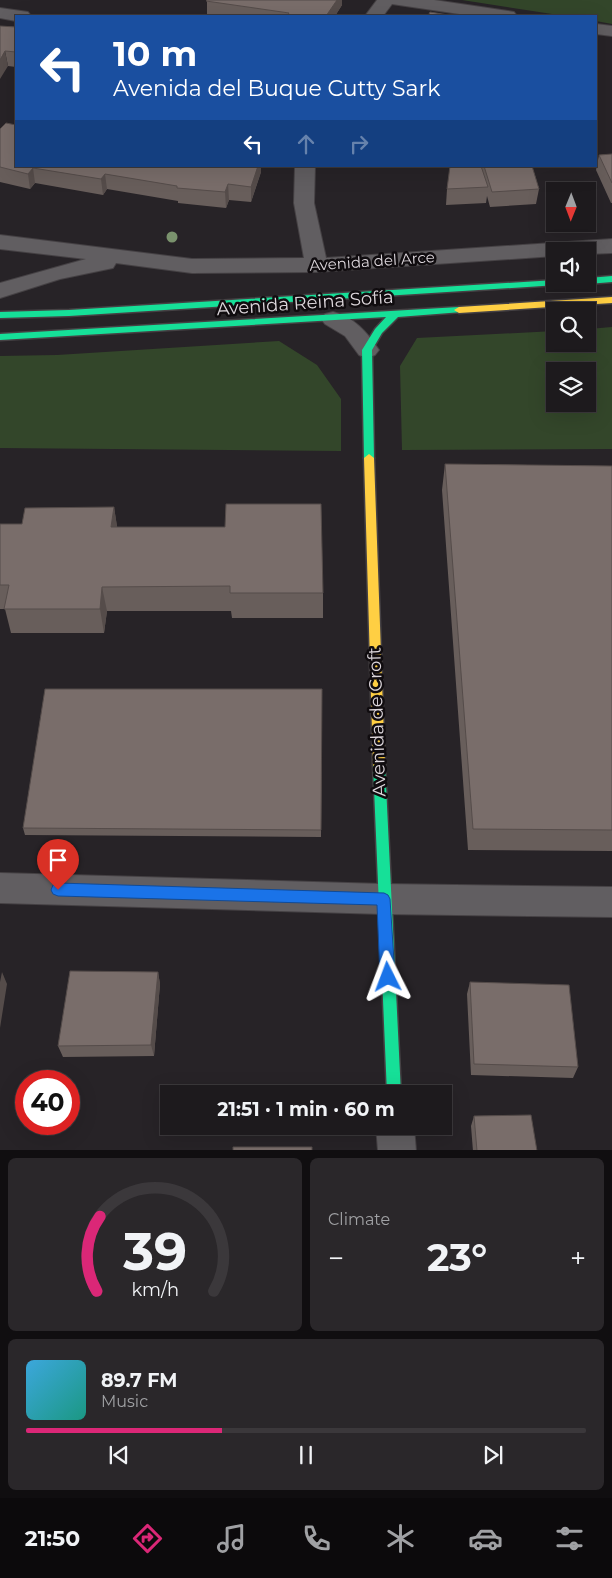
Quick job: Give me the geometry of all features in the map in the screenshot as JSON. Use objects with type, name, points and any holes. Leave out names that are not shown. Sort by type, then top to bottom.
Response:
[{"type":"main road","points":[[596,280],[612,279]]},
{"type":"main road","name":"Avenida Reina Sofía","points":[[0,315],[69,314],[546,284]]},
{"type":"main road","name":"Avenida Reina Sofía","points":[[0,337],[612,300]]},
{"type":"main road","points":[[367,350],[378,331],[395,314]]},
{"type":"main road","name":"Avenida de Croft","points":[[367,350],[370,507],[384,899],[394,1085]]},
{"type":"street","points":[[375,15],[386,0]]},
{"type":"street","points":[[397,0],[501,15]]},
{"type":"street","points":[[0,13],[15,15]]},
{"type":"street","points":[[597,29],[612,32]]},
{"type":"street","points":[[305,167],[304,204],[316,266]]},
{"type":"street","name":"Avenida del Arce","points":[[0,242],[192,266],[316,266],[612,246]]},
{"type":"street","name":"Avenida del Arce","points":[[0,242],[28,256],[33,268],[27,282]]},
{"type":"street","name":"Avenida del Arce","points":[[0,292],[27,282],[89,266],[132,260]]},
{"type":"street","points":[[333,318],[353,331],[367,350]]},
{"type":"street","points":[[0,888],[384,899],[612,902]]},
{"type":"street","points":[[396,1135],[397,1150]]},
{"type":"green space","points":[[462,0],[612,0],[612,24],[597,21],[597,15],[559,15]]},
{"type":"green space","points":[[612,327],[612,449],[402,450],[400,366],[417,338],[546,331],[546,352],[596,352],[596,328]]},
{"type":"green space","points":[[279,341],[317,365],[341,399],[341,451],[0,448],[0,356],[57,355]]},
{"type":"building","points":[[337,0],[327,15],[288,15],[289,13],[206,1]]},
{"type":"building","points":[[430,12],[448,15],[428,15]]},
{"type":"building","points":[[0,26],[15,27],[15,52],[5,51],[0,60]]},
{"type":"building","points":[[6,123],[15,125],[15,167],[258,167],[251,187],[228,184],[225,192],[177,188],[177,186],[105,174],[101,179],[33,168],[28,174],[0,167],[0,129]]},
{"type":"building","points":[[612,154],[612,183],[599,155]]},
{"type":"building","points":[[450,167],[481,167],[488,187],[447,189]]},
{"type":"building","points":[[484,167],[532,167],[539,189],[492,192]]},
{"type":"building","points":[[445,464],[612,466],[612,830],[473,829]]},
{"type":"building","points":[[226,504],[321,504],[323,593],[230,593],[230,586],[102,587],[100,609],[4,609],[9,585],[0,585],[0,524],[22,524],[25,508],[114,507],[111,527],[225,527]]},
{"type":"building","points":[[45,689],[322,689],[321,830],[23,828]]},
{"type":"building","points":[[70,971],[158,972],[151,1045],[58,1046]]},
{"type":"building","points":[[470,982],[569,985],[578,1067],[474,1064]]},
{"type":"building","points":[[531,1115],[537,1150],[477,1150],[474,1116]]},
{"type":"building","points":[[233,1147],[312,1147],[312,1150],[233,1150]]},
{"type":"traffic: fast","points":[[596,280],[612,279]]},
{"type":"traffic: fast","points":[[0,315],[69,313],[546,284]]},
{"type":"traffic: fast","points":[[0,337],[459,310]]},
{"type":"traffic: fast","points":[[369,458],[367,350],[378,331],[395,314]]},
{"type":"traffic: fast","points":[[379,765],[394,1085]]},
{"type":"traffic: slow","points":[[459,310],[612,300]]},
{"type":"traffic: slow","points":[[369,458],[379,765]]},
{"type":"route","points":[[58,890],[384,899],[388,977]]}]
